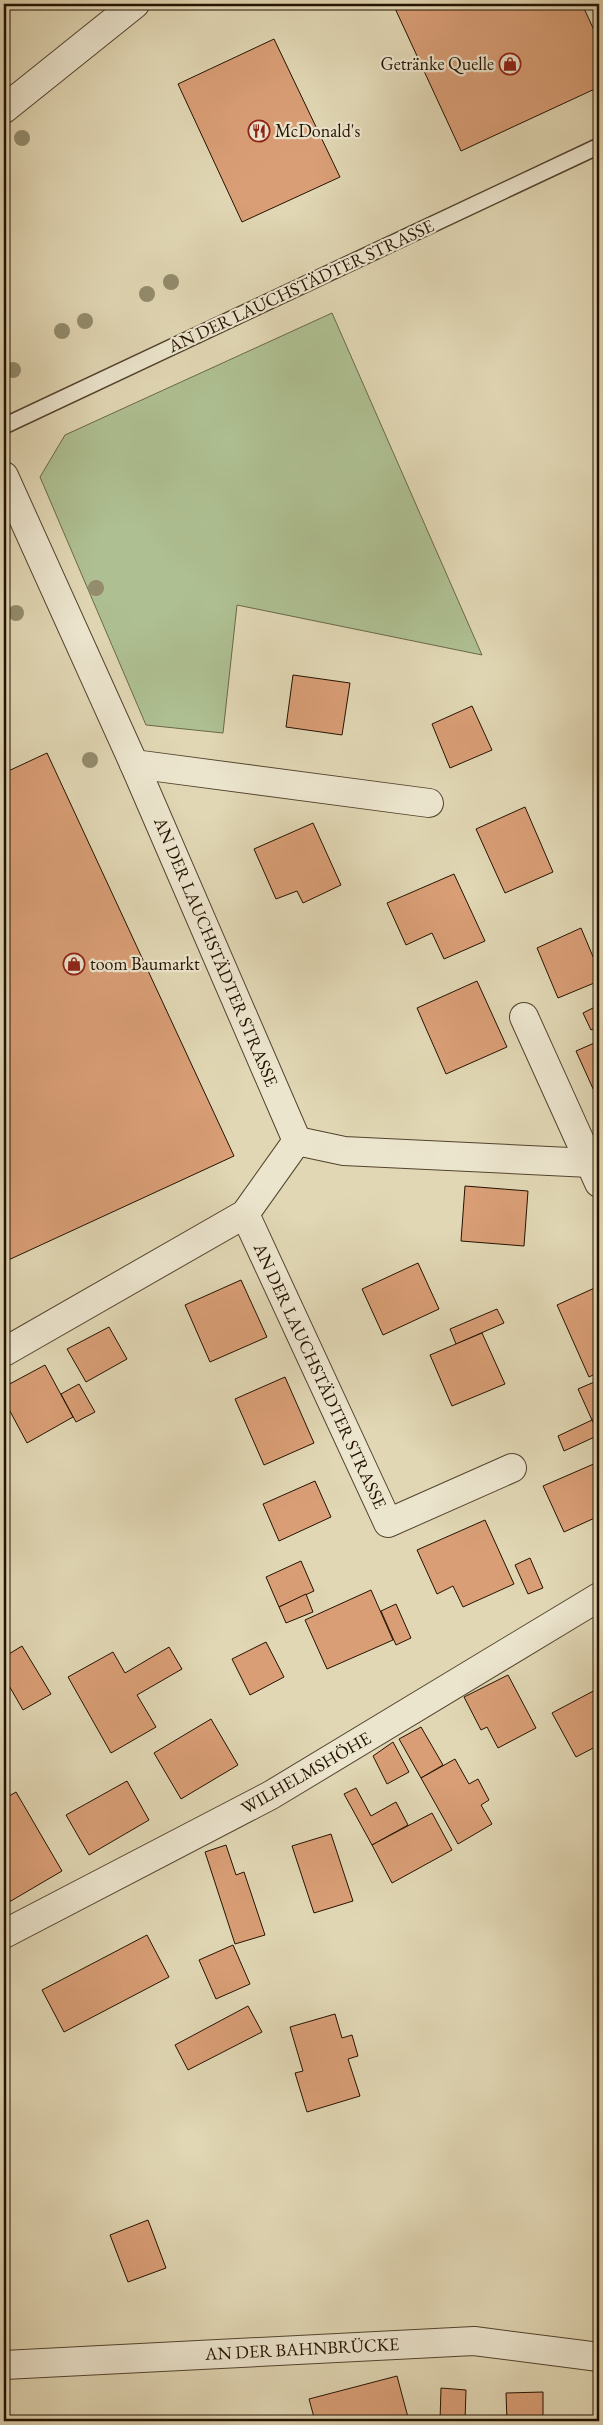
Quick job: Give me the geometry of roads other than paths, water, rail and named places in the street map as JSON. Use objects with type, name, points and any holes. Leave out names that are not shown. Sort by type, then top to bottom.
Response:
[{"type":"street","points":[[4,109],[135,4]]},
{"type":"street","name":"AN DER LAUCHSTÄDTER STRASSE","points":[[4,476],[134,764],[296,1141]]},
{"type":"street","points":[[134,764],[429,803]]},
{"type":"street","points":[[4,1352],[245,1214],[296,1141],[344,1151],[595,1173],[524,1017]]},
{"type":"street","name":"AN DER LAUCHSTÄDTER STRASSE","points":[[245,1214],[388,1523],[512,1468]]},
{"type":"street","name":"WILHELMSHÖHE","points":[[4,1934],[272,1795],[599,1597]]},
{"type":"street","name":"AN DER BAHNBRÜCKE","points":[[4,2365],[474,2340],[599,2358]]},
{"type":"lane","name":"AN DER LAUCHSTÄDTER STRASSE","points":[[4,426],[599,146]]},
{"type":"place","name":"Getränke Quelle","points":[[510,64]]},
{"type":"place","name":"McDonald's","points":[[259,131]]},
{"type":"place","name":"toom Baumarkt","points":[[74,964]]}]
